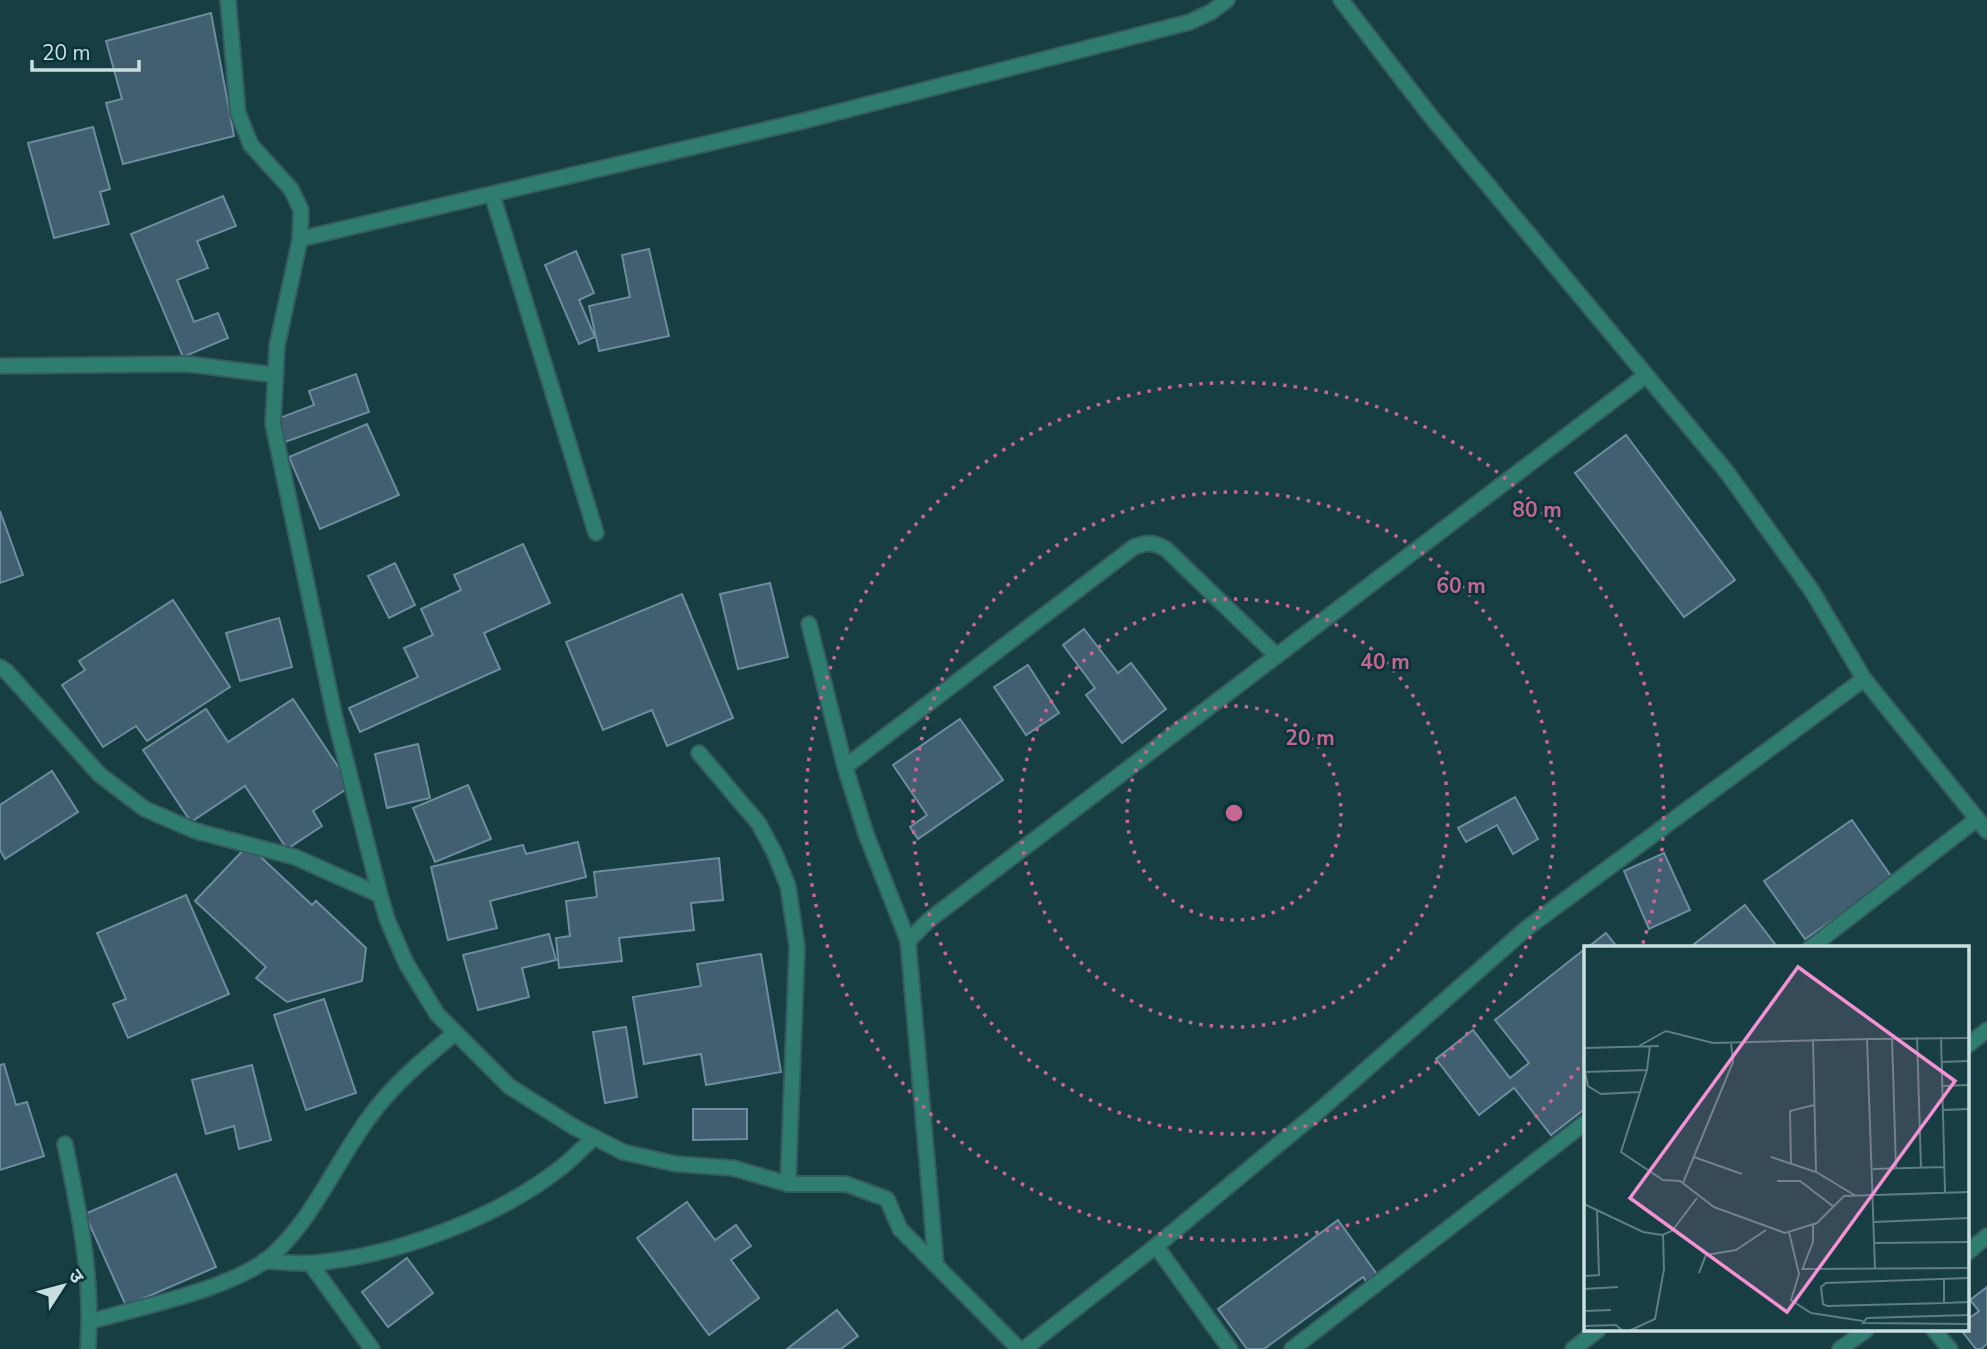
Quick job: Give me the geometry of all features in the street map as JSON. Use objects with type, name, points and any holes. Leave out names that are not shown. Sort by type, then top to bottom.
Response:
[{"type":"street","points":[[228,0],[238,113],[251,145],[291,189],[301,210],[300,239],[277,346],[273,424],[335,718],[380,895],[406,963],[437,1014],[510,1087],[574,1127],[623,1152],[676,1164],[733,1168],[788,1184],[846,1184],[887,1199],[900,1229],[1022,1349],[1156,1245],[1320,1110],[1527,928],[1864,679]]},
{"type":"street","points":[[300,239],[803,121],[1191,22],[1227,0]]},
{"type":"street","points":[[1341,0],[1432,118],[1726,471],[1812,592],[1864,679],[1987,831]]},
{"type":"street","points":[[492,194],[596,533]]},
{"type":"street","points":[[0,366],[188,365],[275,375]]},
{"type":"street","points":[[908,941],[940,912],[1645,376]]},
{"type":"street","points":[[845,767],[1134,547],[1145,543],[1155,543],[1166,549],[1277,656]]},
{"type":"street","points":[[809,624],[845,767],[866,834],[908,941],[936,1265]]},
{"type":"street","points":[[0,667],[100,775],[145,809],[196,831],[295,857],[380,895]]},
{"type":"street","points":[[699,753],[759,824],[788,886],[797,947],[788,1184]]},
{"type":"street","points":[[1813,946],[1977,819]]},
{"type":"street","points":[[1969,1044],[1987,1030]]},
{"type":"street","points":[[89,1322],[231,1281],[264,1261],[285,1243],[368,1118],[400,1079],[455,1032]]},
{"type":"street","points":[[1292,1349],[1584,1124]]},
{"type":"street","points":[[264,1261],[310,1263],[359,1257],[398,1248],[497,1208],[563,1166],[594,1137]]},
{"type":"street","points":[[65,1144],[90,1289],[88,1349]]},
{"type":"street","points":[[1969,1251],[1987,1237]]},
{"type":"street","points":[[1156,1245],[1230,1349]]},
{"type":"street","points":[[310,1263],[372,1349]]},
{"type":"street","points":[[1573,1349],[1595,1332]]},
{"type":"street","points":[[1840,1349],[1863,1332]]},
{"type":"street","points":[[1936,1332],[1950,1349]]},
{"type":"building","points":[[211,13],[234,136],[123,164],[106,103],[122,99],[106,41]]},
{"type":"building","points":[[93,127],[110,189],[100,192],[109,224],[54,238],[28,143]]},
{"type":"building","points":[[223,196],[236,226],[197,241],[208,268],[177,280],[194,322],[218,313],[228,338],[183,357],[131,234]]},
{"type":"building","points":[[649,249],[669,336],[599,351],[589,306],[630,297],[622,255]]},
{"type":"building","points":[[576,251],[594,293],[579,300],[595,337],[579,344],[545,265]]},
{"type":"building","points":[[356,374],[369,412],[285,442],[277,419],[314,405],[309,391]]},
{"type":"building","points":[[367,424],[399,495],[320,529],[289,457]]},
{"type":"building","points":[[1626,435],[1735,580],[1684,617],[1575,473]]},
{"type":"building","points":[[0,511],[23,575],[0,583]]},
{"type":"building","points":[[523,544],[550,603],[484,633],[500,669],[360,732],[349,708],[418,677],[404,648],[433,635],[421,609],[461,590],[454,575]]},
{"type":"building","points":[[395,563],[415,605],[389,618],[368,576]]},
{"type":"building","points":[[770,583],[788,657],[738,669],[720,594]]},
{"type":"building","points":[[682,594],[733,718],[667,746],[652,710],[603,730],[566,642]]},
{"type":"building","points":[[173,600],[230,687],[147,741],[136,726],[103,747],[62,685],[85,670],[79,661]]},
{"type":"building","points":[[279,618],[292,667],[240,681],[226,633]]},
{"type":"building","points":[[1084,629],[1118,673],[1131,663],[1166,709],[1122,743],[1086,695],[1095,688],[1063,645]]},
{"type":"building","points":[[1028,665],[1059,713],[1026,735],[994,687]]},
{"type":"building","points":[[293,699],[351,786],[313,811],[322,826],[287,849],[245,786],[191,822],[143,750],[206,709],[228,742]]},
{"type":"building","points":[[960,719],[1003,780],[918,839],[910,827],[927,815],[893,765]]},
{"type":"building","points":[[418,744],[430,798],[387,808],[375,754]]},
{"type":"building","points":[[52,771],[78,812],[5,859],[0,850],[0,805]]},
{"type":"building","points":[[468,785],[491,839],[435,862],[413,808]]},
{"type":"building","points":[[1515,797],[1538,839],[1513,854],[1497,825],[1466,842],[1458,828]]},
{"type":"building","points":[[1852,820],[1893,879],[1805,939],[1764,881]]},
{"type":"building","points":[[578,842],[586,877],[490,901],[497,928],[448,940],[431,867],[523,845],[526,854]]},
{"type":"building","points":[[248,845],[312,905],[316,901],[366,948],[362,981],[287,1002],[256,978],[266,967],[195,901]]},
{"type":"building","points":[[1664,853],[1690,910],[1649,929],[1624,871]]},
{"type":"building","points":[[719,858],[723,900],[691,903],[694,930],[619,938],[622,961],[559,968],[556,938],[570,936],[566,901],[597,897],[594,872]]},
{"type":"building","points":[[186,895],[229,994],[128,1038],[113,1004],[126,999],[97,933]]},
{"type":"building","points":[[1745,905],[1776,946],[1692,946]]},
{"type":"building","points":[[1606,933],[1616,946],[1590,946]]},
{"type":"building","points":[[549,934],[556,960],[522,968],[529,997],[478,1010],[463,955]]},
{"type":"building","points":[[1584,950],[1584,1110],[1551,1135],[1514,1088],[1479,1115],[1436,1059],[1473,1030],[1510,1078],[1529,1063],[1495,1020]]},
{"type":"building","points":[[761,954],[781,1072],[706,1085],[701,1054],[644,1064],[633,997],[701,986],[697,964]]},
{"type":"building","points":[[324,999],[356,1093],[306,1110],[274,1015]]},
{"type":"building","points":[[626,1027],[637,1097],[605,1103],[593,1032]]},
{"type":"building","points":[[4,1064],[16,1105],[27,1102],[44,1156],[0,1170],[0,1065]]},
{"type":"building","points":[[252,1065],[271,1140],[239,1149],[234,1126],[206,1134],[192,1080]]},
{"type":"building","points":[[693,1109],[747,1109],[747,1139],[693,1140]]},
{"type":"building","points":[[176,1174],[216,1267],[126,1306],[85,1214]]},
{"type":"building","points":[[687,1202],[715,1240],[736,1225],[751,1246],[731,1260],[759,1298],[709,1335],[637,1238]]},
{"type":"building","points":[[1338,1220],[1379,1277],[1369,1285],[1363,1277],[1264,1349],[1247,1349],[1218,1309]]},
{"type":"building","points":[[407,1258],[433,1293],[388,1327],[362,1292]]},
{"type":"building","points":[[1987,1287],[1987,1344],[1981,1349],[1976,1349],[1963,1332],[1969,1332],[1969,1318],[1979,1311],[1970,1300]]},
{"type":"building","points":[[837,1310],[858,1336],[841,1349],[787,1349]]}]
